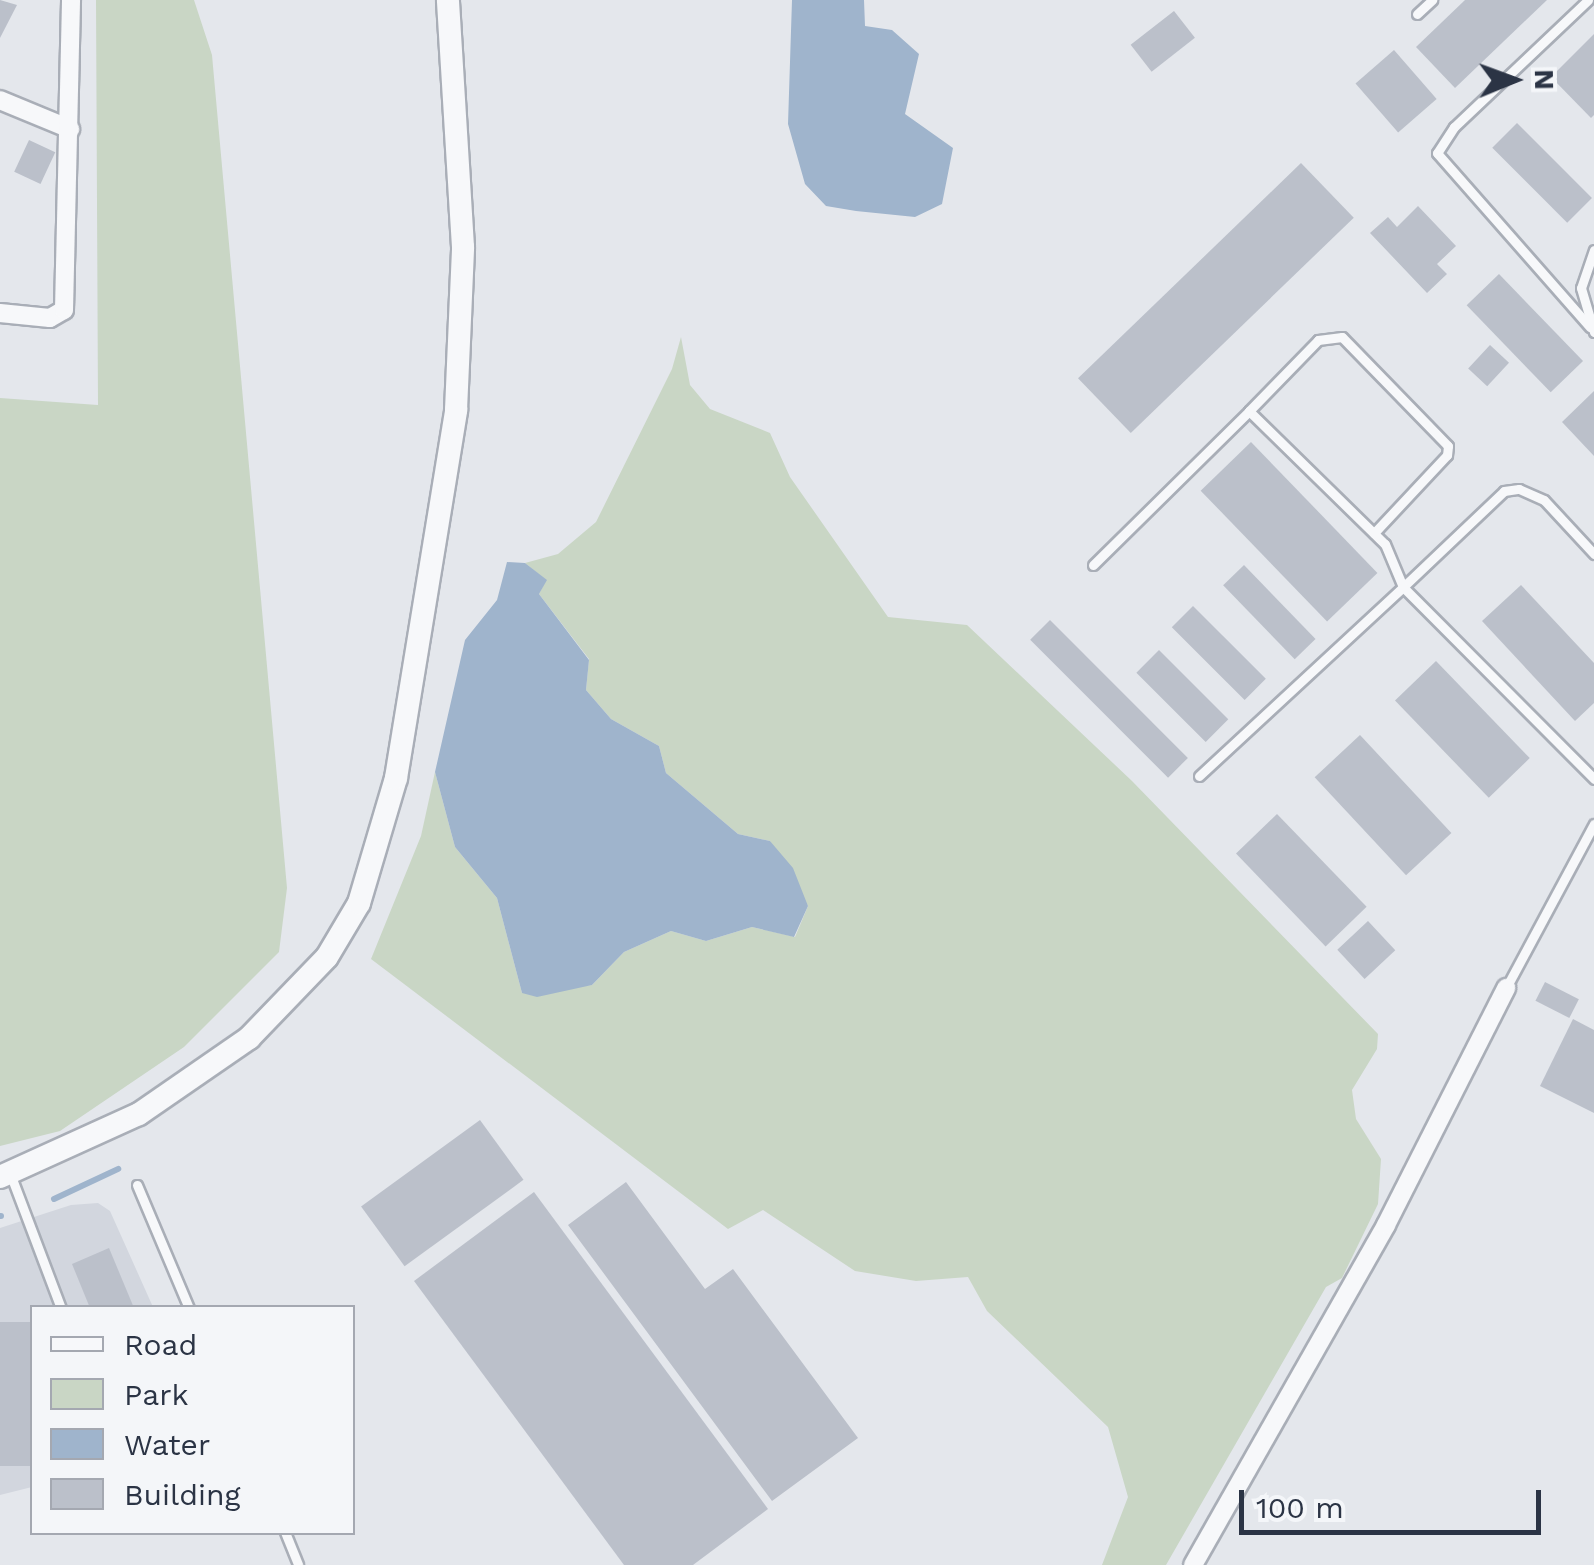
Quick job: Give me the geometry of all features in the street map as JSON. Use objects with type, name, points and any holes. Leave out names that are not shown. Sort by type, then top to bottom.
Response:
[{"type":"street","points":[[0,313],[50,318],[64,310],[71,0]]},
{"type":"street","points":[[5,1175],[139,1114],[249,1038],[326,957],[359,903],[396,778],[456,410],[463,247],[448,0]]},
{"type":"street","points":[[0,100],[70,129]]},
{"type":"street","points":[[1198,1563],[1386,1225],[1506,988]]},
{"type":"lane","points":[[1417,14],[1432,0]]},
{"type":"lane","points":[[1588,0],[1454,127],[1436,153],[1592,329]]},
{"type":"lane","points":[[1592,329],[1581,288],[1594,250]]},
{"type":"lane","points":[[1093,565],[1318,340],[1342,337],[1448,446],[1447,456],[1374,533]]},
{"type":"lane","points":[[1249,411],[1374,533],[1394,555],[1403,587],[1594,780]]},
{"type":"lane","points":[[1199,776],[1504,491],[1520,489],[1544,500],[1594,554]]},
{"type":"lane","points":[[1506,988],[1594,824]]},
{"type":"lane","points":[[5,1175],[60,1305]]},
{"type":"lane","points":[[137,1185],[188,1305]]},
{"type":"lane","points":[[286,1535],[298,1565]]},
{"type":"shaded area","points":[[98,1203],[110,1211],[152,1305],[30,1305],[30,1488],[0,1495],[0,1228],[71,1205]]},
{"type":"green space","points":[[96,0],[194,0],[212,55],[287,888],[279,952],[184,1047],[60,1131],[0,1146],[0,398],[98,405]]},
{"type":"green space","points":[[681,337],[690,385],[710,409],[770,433],[790,477],[888,617],[967,625],[1132,781],[1378,1034],[1377,1049],[1352,1090],[1356,1119],[1381,1159],[1378,1204],[1342,1278],[1326,1287],[1166,1565],[1102,1565],[1128,1497],[1108,1427],[987,1311],[968,1277],[916,1281],[855,1271],[763,1210],[728,1229],[371,959],[421,836],[435,772],[455,847],[497,898],[522,993],[592,985],[624,952],[671,931],[706,941],[752,927],[795,937],[808,906],[770,841],[738,834],[666,773],[659,746],[611,719],[586,690],[589,659],[539,594],[546,580],[525,563],[558,554],[596,522],[672,369]]},
{"type":"water","points":[[792,0],[864,0],[865,26],[892,30],[919,54],[905,114],[953,148],[942,204],[915,217],[856,211],[826,206],[805,184],[788,124]]},
{"type":"water","points":[[507,562],[525,563],[547,580],[539,594],[589,660],[586,690],[611,719],[659,746],[666,773],[738,834],[770,841],[793,868],[808,906],[794,937],[752,927],[706,941],[671,931],[624,952],[592,985],[537,997],[522,993],[497,898],[455,847],[435,772],[465,640],[497,600]]},
{"type":"building","points":[[0,0],[17,5],[0,38]]},
{"type":"building","points":[[1465,0],[1547,0],[1455,88],[1416,47]]},
{"type":"building","points":[[1174,11],[1195,38],[1152,72],[1131,45]]},
{"type":"building","points":[[1594,34],[1594,115],[1591,118],[1551,77]]},
{"type":"building","points":[[1394,50],[1437,99],[1398,133],[1356,83]]},
{"type":"building","points":[[1517,123],[1592,198],[1567,223],[1492,148]]},
{"type":"building","points":[[29,140],[55,152],[40,184],[14,172]]},
{"type":"building","points":[[1301,163],[1354,218],[1131,433],[1078,378]]},
{"type":"building","points":[[1418,206],[1456,246],[1437,264],[1447,274],[1427,293],[1370,233],[1388,217],[1397,227]]},
{"type":"building","points":[[1499,274],[1583,361],[1551,392],[1467,305]]},
{"type":"building","points":[[1490,345],[1509,363],[1487,386],[1468,368]]},
{"type":"building","points":[[1594,391],[1594,456],[1562,422]]},
{"type":"building","points":[[1251,442],[1377,573],[1327,622],[1201,491]]},
{"type":"building","points":[[1244,565],[1316,639],[1295,659],[1223,585]]},
{"type":"building","points":[[1521,585],[1594,663],[1594,703],[1575,721],[1482,621]]},
{"type":"building","points":[[1193,606],[1266,679],[1245,700],[1172,627]]},
{"type":"building","points":[[1050,620],[1188,758],[1168,778],[1030,640]]},
{"type":"building","points":[[1159,650],[1228,719],[1206,742],[1136,673]]},
{"type":"building","points":[[1436,661],[1530,758],[1489,798],[1395,701]]},
{"type":"building","points":[[1360,735],[1451,833],[1406,875],[1315,777]]},
{"type":"building","points":[[1277,814],[1367,907],[1326,946],[1236,854]]},
{"type":"building","points":[[1368,921],[1395,950],[1365,979],[1337,950]]},
{"type":"building","points":[[1545,982],[1579,999],[1569,1018],[1535,1001]]},
{"type":"building","points":[[1573,1019],[1594,1030],[1594,1113],[1540,1086]]},
{"type":"building","points":[[480,1120],[523,1180],[405,1266],[361,1206]]},
{"type":"building","points":[[626,1182],[705,1289],[733,1269],[858,1438],[772,1501],[568,1225]]},
{"type":"building","points":[[534,1192],[768,1509],[693,1565],[624,1565],[414,1281]]},
{"type":"building","points":[[109,1248],[133,1305],[89,1305],[72,1264]]},
{"type":"building","points":[[0,1322],[30,1322],[30,1466],[0,1466]]},
{"type":"waterway","points":[[54,1199],[118,1169]]}]
